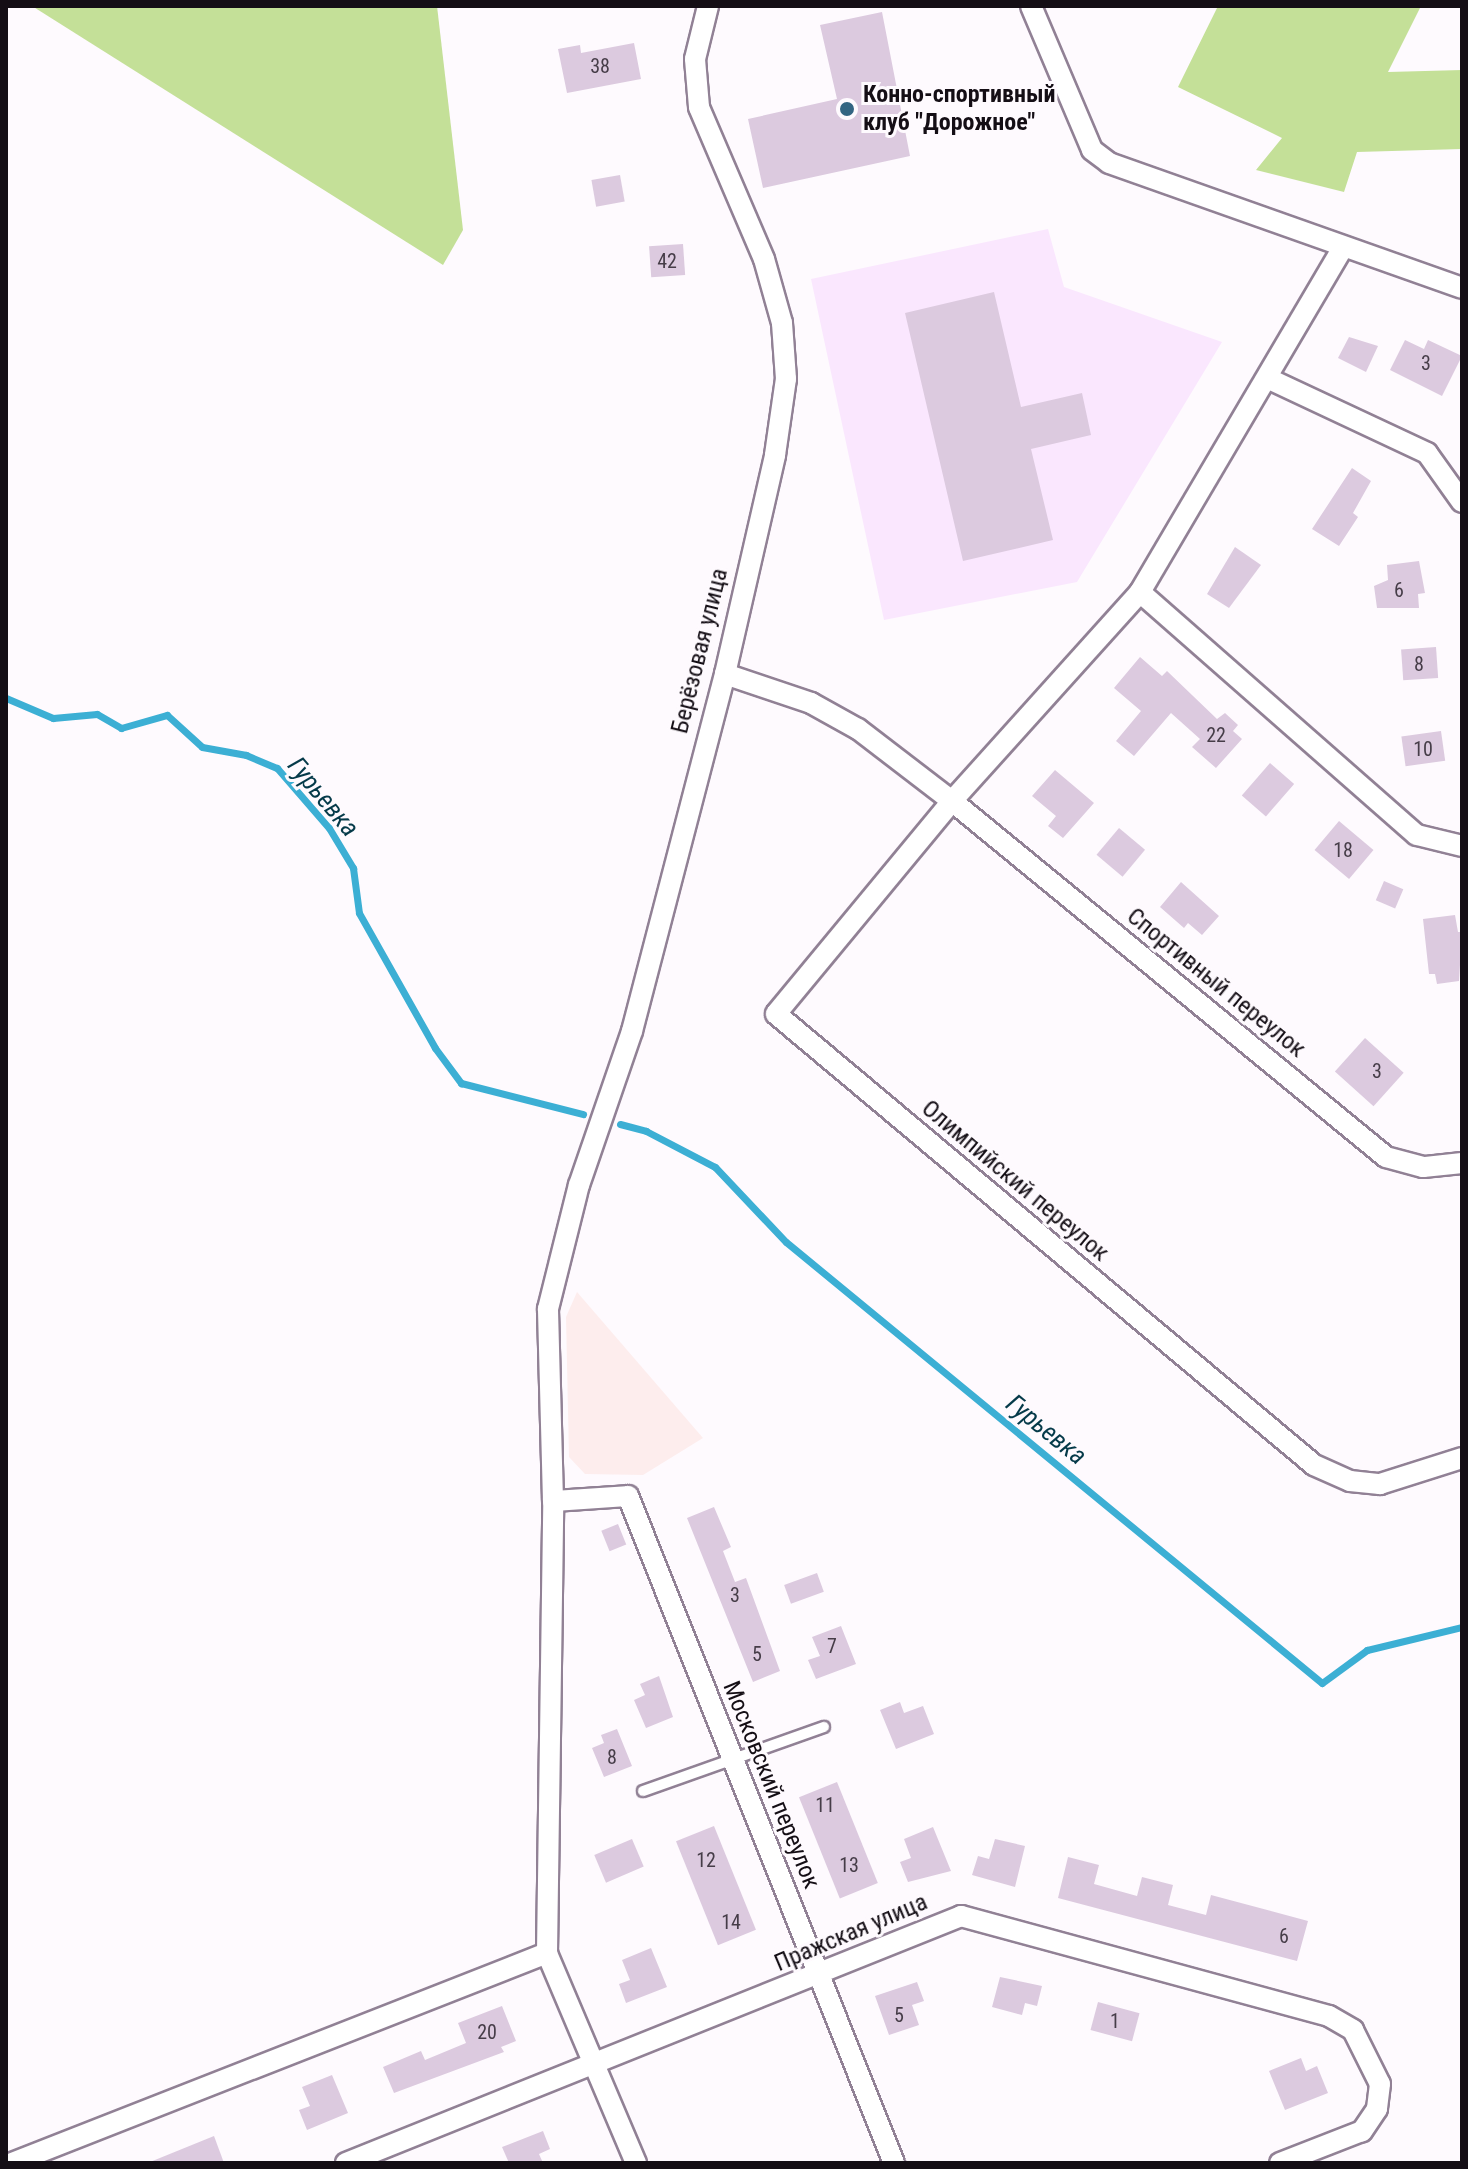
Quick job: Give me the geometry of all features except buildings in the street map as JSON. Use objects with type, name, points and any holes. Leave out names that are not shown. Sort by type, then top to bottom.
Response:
[{"type":"street","name":"Берёзовая улица","points":[[547,1953],[553,1501],[548,1309],[579,1185],[632,1031],[725,674],[775,455],[786,379],[782,323],[764,259],[699,107],[695,59],[708,6]]},
{"type":"street","points":[[1031,6],[1092,150],[1109,163],[1462,288]]},
{"type":"street","points":[[952,801],[1140,592],[1343,247]]},
{"type":"street","points":[[1267,378],[1427,453],[1462,502]]},
{"type":"street","points":[[1140,592],[1417,835],[1462,846]]},
{"type":"street","name":"Спортивный переулок","points":[[725,674],[811,703],[858,729],[952,801],[1386,1157],[1423,1167],[1462,1163]]},
{"type":"street","name":"Олимпийский переулок","points":[[952,801],[776,1014],[1314,1465],[1350,1481],[1380,1484],[1462,1458]]},
{"type":"street","name":"Московский переулок","points":[[553,1501],[628,1496],[894,2163]]},
{"type":"street","name":"Пражская улица","points":[[346,2163],[961,1916],[1329,2016],[1353,2030],[1380,2084],[1377,2109],[1362,2131],[1280,2163]]},
{"type":"street","points":[[12,2163],[547,1953],[636,2163]]},
{"type":"lane","points":[[643,1791],[824,1727]]},
{"type":"shaded area","points":[[1048,229],[1064,287],[1222,342],[1077,582],[884,620],[811,279]]},
{"type":"shaded area","points":[[577,1292],[703,1438],[643,1475],[585,1474],[569,1457],[566,1317]]},
{"type":"green space","points":[[32,6],[437,6],[463,230],[443,265]]},
{"type":"green space","points":[[1218,6],[1421,6],[1388,72],[1462,70],[1462,149],[1357,152],[1344,192],[1256,170],[1282,138],[1178,87]]},
{"type":"waterway","name":"Гурьевка","points":[[6,698],[53,718],[97,714],[121,728],[167,715],[202,747],[246,755],[277,768],[329,828],[353,868],[359,913],[435,1048],[461,1083],[583,1114]]},
{"type":"waterway","name":"Гурьевка","points":[[620,1124],[646,1131],[715,1167],[786,1242],[1322,1683],[1367,1650],[1462,1627]]},
{"type":"place","name":"Конно-спортивный клуб \"Дорожное\"","points":[[847,109]]}]
